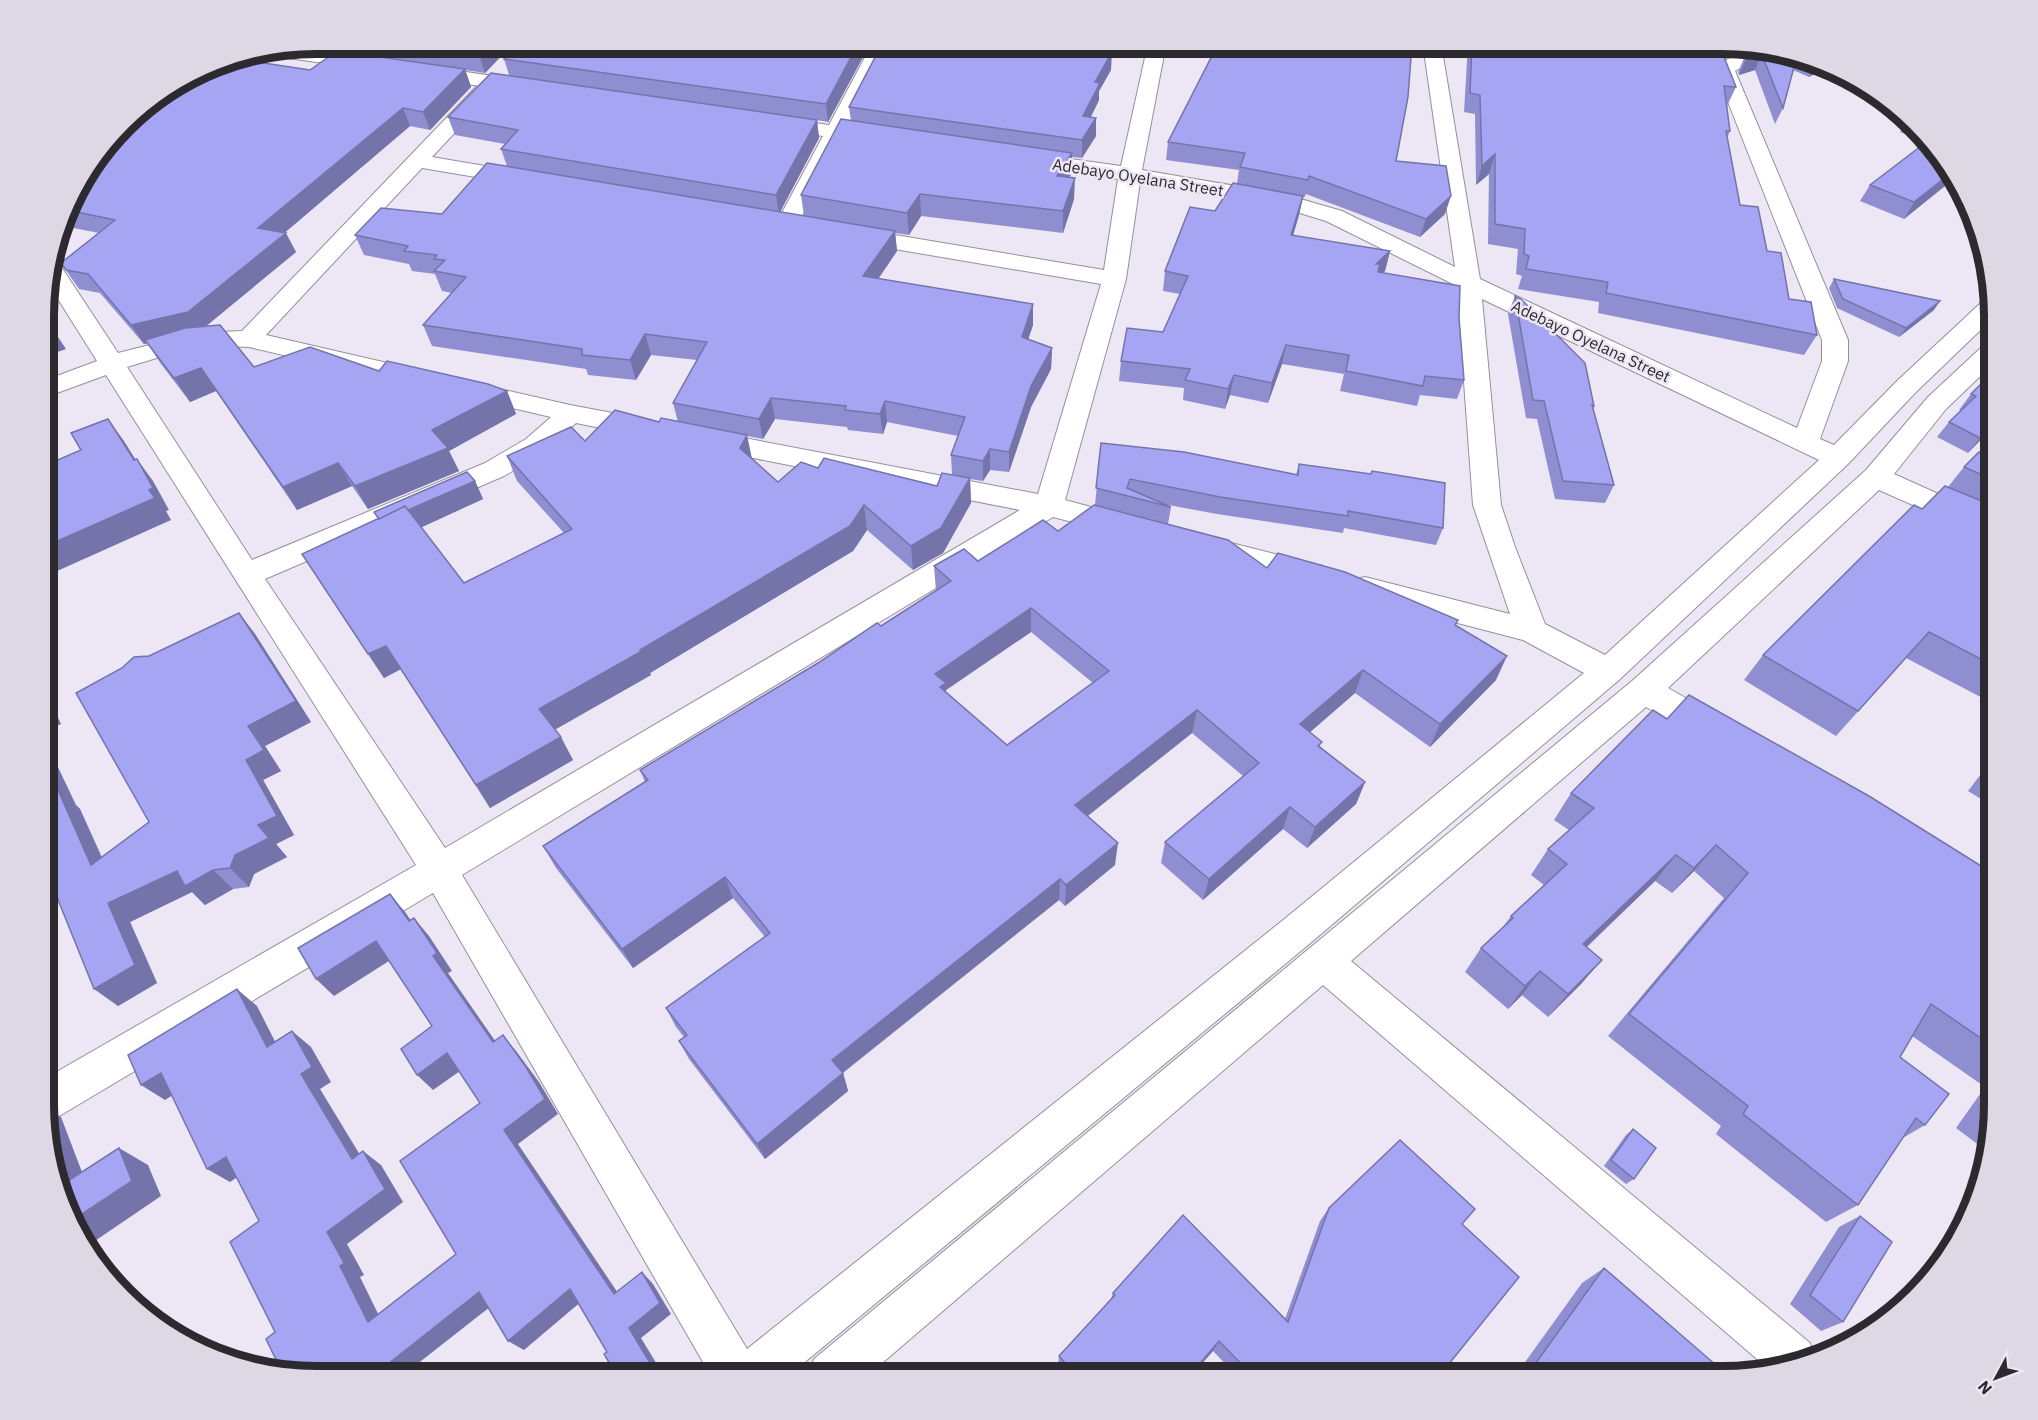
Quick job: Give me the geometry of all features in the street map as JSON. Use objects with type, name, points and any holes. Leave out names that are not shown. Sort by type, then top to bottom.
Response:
[{"type":"street","points":[[787,224],[875,54]]},
{"type":"street","points":[[54,1096],[439,870],[1049,506],[1114,279],[1130,174],[1155,54]]},
{"type":"street","points":[[1434,54],[1469,283],[1487,505],[1500,547],[1532,631]]},
{"type":"street","points":[[306,55],[404,69],[499,74],[551,90]]},
{"type":"street","points":[[1702,66],[1725,69],[1748,56]]},
{"type":"street","points":[[192,94],[233,68]]},
{"type":"street","points":[[1725,69],[1835,340],[1835,361],[1804,443]]},
{"type":"street","points":[[249,339],[499,74]]},
{"type":"street","points":[[752,119],[894,140]]},
{"type":"street","name":"Adebayo Oyelana Street","points":[[1012,157],[1130,174],[1307,207],[1354,225],[1469,283],[1838,458]]},
{"type":"street","points":[[416,160],[544,182]]},
{"type":"street","points":[[764,220],[810,228]]},
{"type":"street","points":[[834,232],[1114,279]]},
{"type":"street","points":[[57,277],[246,575],[439,870],[731,1366]]},
{"type":"street","points":[[763,1366],[1295,933],[1608,671],[1838,458],[1906,387],[1984,314]]},
{"type":"street","points":[[54,386],[113,363],[207,338],[249,339],[570,413],[1049,506],[1152,533]]},
{"type":"street","points":[[845,1366],[1644,690],[1876,477],[1937,403],[1984,358]]},
{"type":"street","points":[[246,575],[487,472],[537,446],[554,432],[570,413]]},
{"type":"street","points":[[1876,477],[1984,526]]},
{"type":"street","points":[[1187,542],[1532,631],[1608,671]]},
{"type":"street","points":[[1644,690],[1747,748]]},
{"type":"street","points":[[1551,719],[1582,742]]},
{"type":"street","points":[[1324,962],[1790,1357]]},
{"type":"building","points":[[333,54],[358,54],[465,69],[423,112],[403,108],[258,228],[286,233],[188,312],[131,325],[88,274],[66,270],[61,263],[115,220],[76,212],[89,185],[108,157],[143,119],[171,98],[200,81],[248,63],[254,62],[310,70]]},
{"type":"building","points":[[509,54],[853,54],[826,104],[504,59]]},
{"type":"building","points":[[877,54],[1111,54],[1095,82],[1100,83],[1083,116],[1096,118],[1082,140],[849,107]]},
{"type":"building","points":[[1213,54],[1411,54],[1408,97],[1396,161],[1446,166],[1451,196],[1426,219],[1309,176],[1308,180],[1240,167],[1245,153],[1168,142]]},
{"type":"building","points":[[1472,54],[1699,54],[1724,57],[1736,87],[1724,86],[1730,131],[1726,131],[1740,205],[1758,207],[1767,251],[1781,253],[1789,299],[1811,302],[1817,335],[1606,293],[1608,282],[1526,269],[1529,256],[1524,254],[1525,229],[1495,224],[1495,154],[1482,166],[1480,95],[1470,93]]},
{"type":"building","points":[[1746,55],[1757,56],[1746,59]]},
{"type":"building","points":[[1763,57],[1795,64],[1783,108]]},
{"type":"building","points":[[491,73],[817,120],[776,195],[501,149],[518,130],[448,117]]},
{"type":"building","points":[[841,119],[1072,153],[1057,176],[1075,178],[1063,211],[920,194],[907,213],[801,195]]},
{"type":"building","points":[[1921,146],[1945,178],[1914,202],[1870,185]]},
{"type":"building","points":[[487,163],[895,231],[863,276],[1033,304],[1022,337],[1052,348],[1031,386],[1009,452],[990,449],[983,461],[951,455],[965,417],[885,401],[880,414],[845,410],[846,406],[771,398],[759,419],[673,403],[707,342],[645,334],[630,360],[582,355],[582,349],[423,325],[466,277],[434,271],[445,260],[434,259],[437,255],[404,251],[408,246],[355,235],[381,208],[442,214]]},
{"type":"building","points":[[1233,183],[1303,196],[1291,235],[1390,251],[1376,264],[1380,264],[1378,272],[1460,286],[1459,318],[1464,380],[1425,376],[1423,386],[1346,371],[1349,355],[1286,345],[1272,383],[1234,375],[1228,389],[1185,380],[1190,369],[1121,361],[1127,328],[1163,332],[1188,276],[1165,271],[1190,207],[1215,211]]},
{"type":"building","points":[[1834,279],[1940,301],[1906,328],[1843,299]]},
{"type":"building","points":[[1515,296],[1521,299],[1585,363],[1594,406],[1592,405],[1614,485],[1563,481],[1544,401],[1533,400]]},
{"type":"building","points":[[220,325],[254,367],[310,347],[379,371],[387,361],[488,384],[507,391],[432,430],[448,448],[355,486],[338,463],[283,487],[201,368],[174,378],[145,340],[185,328]]},
{"type":"building","points":[[1984,381],[1984,434],[1980,438],[1949,422],[1976,396],[1971,394]]},
{"type":"building","points":[[615,410],[659,422],[661,418],[747,435],[740,448],[778,482],[801,462],[818,468],[824,458],[937,486],[942,473],[970,478],[941,528],[911,546],[864,505],[850,526],[640,650],[642,651],[539,709],[561,737],[476,785],[386,646],[368,654],[302,554],[405,506],[464,583],[572,529],[507,456],[571,427],[585,441]]},
{"type":"building","points":[[108,419],[134,460],[137,459],[153,488],[149,490],[155,498],[54,542],[54,462],[81,450],[71,433]]},
{"type":"building","points":[[1101,443],[1184,452],[1298,475],[1299,464],[1371,474],[1372,471],[1445,483],[1443,528],[1348,511],[1348,516],[1220,497],[1130,479],[1127,488],[1171,507],[1096,488]]},
{"type":"building","points":[[1979,452],[1984,454],[1984,476],[1964,467]]},
{"type":"building","points":[[467,472],[475,481],[408,510],[405,506],[379,519],[374,512]]},
{"type":"building","points":[[1945,486],[1984,502],[1984,661],[1929,632],[1858,711],[1763,655],[1914,505],[1922,509]]},
{"type":"building","points":[[1094,505],[1228,540],[1267,568],[1278,553],[1345,572],[1458,620],[1455,625],[1507,656],[1440,724],[1363,670],[1300,724],[1322,742],[1318,746],[1365,782],[1315,827],[1290,807],[1209,879],[1165,842],[1259,763],[1197,710],[1075,805],[1118,843],[1066,885],[1060,879],[832,1060],[843,1073],[757,1144],[679,1041],[687,1035],[666,1008],[770,933],[725,877],[622,949],[543,846],[648,780],[640,770],[818,663],[877,623],[881,626],[951,581],[934,566],[964,549],[978,561],[1043,520],[1058,531]],"holes":[[[1031,608],[1109,671],[1007,745],[940,687],[946,683],[935,674]]]},
{"type":"building","points":[[239,613],[296,701],[248,726],[264,750],[246,760],[277,816],[258,825],[269,838],[235,855],[230,868],[213,870],[185,886],[177,871],[108,903],[135,965],[94,989],[54,890],[54,786],[56,791],[58,790],[91,865],[149,822],[76,693],[122,668],[134,657],[149,656]]},
{"type":"building","points":[[1689,695],[1869,796],[1984,868],[1984,1040],[1931,1004],[1900,1057],[1949,1094],[1925,1125],[1916,1118],[1858,1205],[1743,1114],[1748,1106],[1629,1014],[1748,873],[1716,845],[1694,868],[1676,855],[1583,944],[1602,960],[1568,994],[1540,971],[1525,986],[1481,948],[1513,918],[1511,916],[1567,864],[1548,849],[1594,808],[1571,793],[1653,710],[1667,719]]},
{"type":"building","points":[[390,894],[409,921],[414,918],[437,953],[433,956],[493,1042],[503,1035],[545,1099],[504,1130],[614,1294],[642,1272],[660,1303],[629,1328],[650,1363],[646,1366],[611,1366],[604,1354],[607,1352],[570,1289],[508,1341],[479,1292],[388,1364],[389,1366],[316,1366],[278,1363],[266,1339],[275,1332],[230,1242],[259,1221],[226,1157],[207,1169],[161,1073],[141,1085],[128,1055],[237,989],[267,1047],[292,1031],[312,1067],[301,1074],[352,1159],[363,1151],[385,1189],[327,1232],[344,1263],[340,1266],[368,1322],[456,1254],[400,1161],[480,1103],[447,1053],[417,1075],[401,1049],[432,1026],[376,941],[316,979],[298,948]]},
{"type":"building","points":[[1633,1129],[1656,1148],[1634,1179],[1611,1160]]},
{"type":"building","points":[[1400,1140],[1475,1209],[1462,1224],[1519,1277],[1447,1366],[1243,1366],[1219,1341],[1198,1366],[1068,1366],[1059,1356],[1183,1215],[1288,1322],[1329,1208]]},
{"type":"building","points":[[119,1148],[132,1181],[79,1216],[66,1182]]},
{"type":"building","points":[[1860,1216],[1892,1242],[1843,1322],[1810,1295]]},
{"type":"building","points":[[1604,1268],[1717,1366],[1534,1366]]}]
